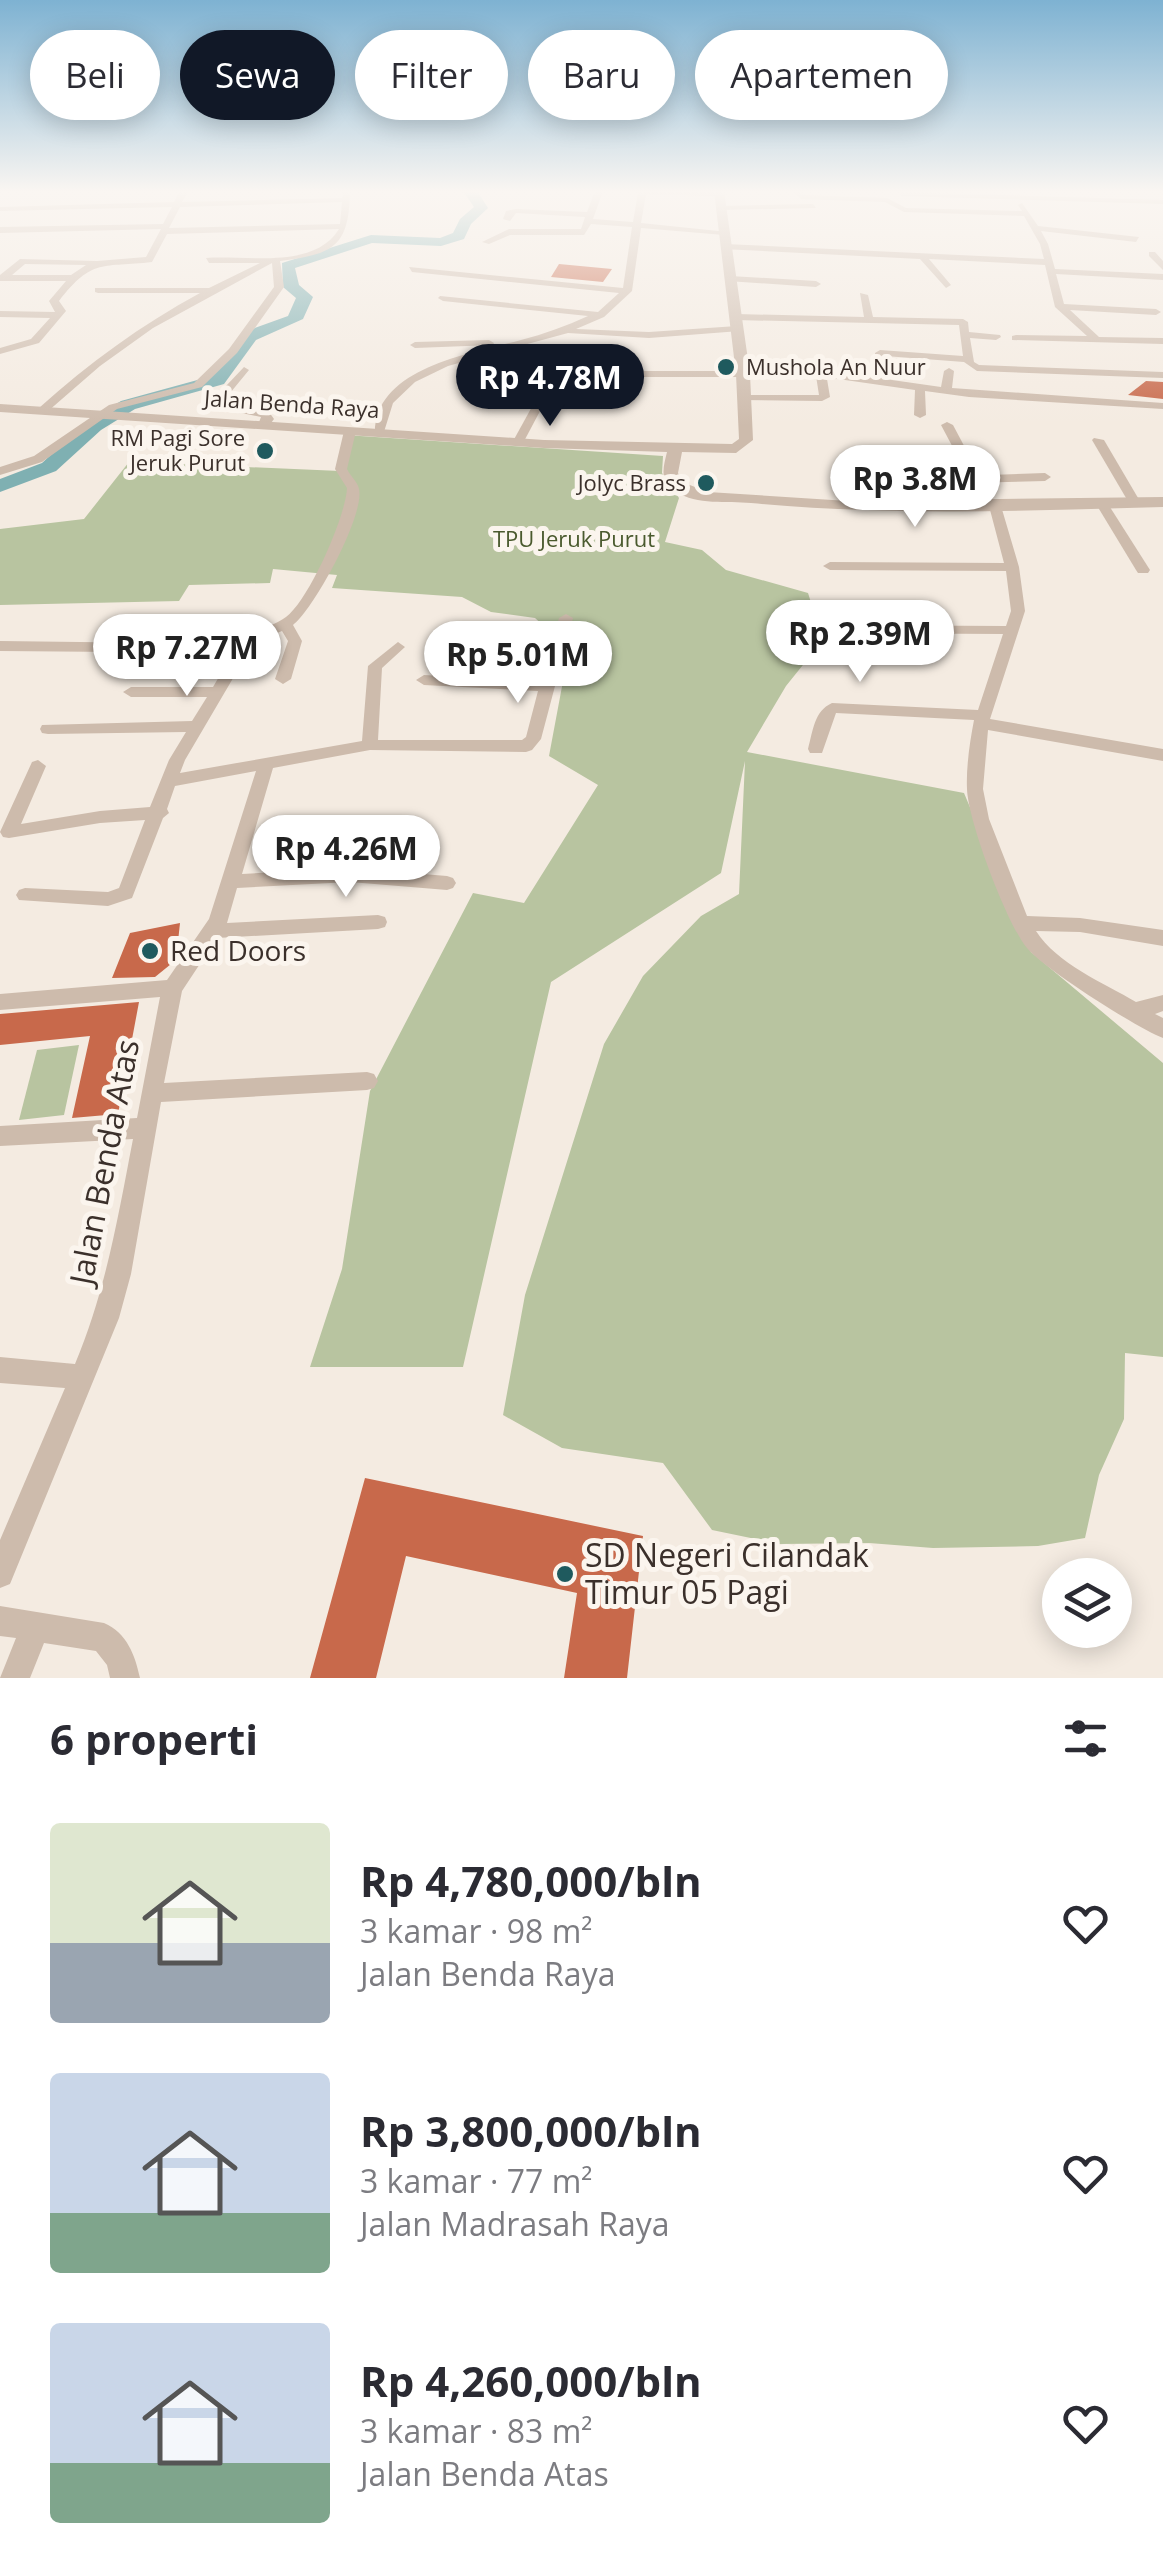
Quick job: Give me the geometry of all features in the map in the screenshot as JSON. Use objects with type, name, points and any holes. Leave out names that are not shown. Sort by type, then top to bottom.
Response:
[{"type":"street","points":[[0,352],[35,341],[62,309],[53,302],[70,278],[82,269]]},
{"type":"street","points":[[42,410],[97,359],[206,290],[255,269]]},
{"type":"street","points":[[0,471],[38,459],[109,414],[201,383],[233,351],[279,287],[274,269]]},
{"type":"street","points":[[424,269],[628,291]]},
{"type":"street","points":[[566,332],[601,314],[628,291],[631,269]]},
{"type":"street","name":"Jalan Benda Raya","points":[[0,408],[518,442],[675,450],[740,448],[746,440],[743,374],[729,269]]},
{"type":"street","points":[[933,269],[946,285]]},
{"type":"street","points":[[1049,269],[1060,308],[1096,340]]},
{"type":"street","points":[[1080,269],[1163,278]]},
{"type":"street","points":[[3,281],[70,278]]},
{"type":"street","points":[[730,279],[816,284]]},
{"type":"street","points":[[98,290],[206,290]]},
{"type":"street","points":[[863,295],[869,319]]},
{"type":"street","points":[[442,298],[601,314]]},
{"type":"street","points":[[957,305],[970,365],[1163,375]]},
{"type":"street","points":[[1060,308],[1156,312]]},
{"type":"street","points":[[0,314],[58,314]]},
{"type":"street","points":[[379,433],[381,412],[388,398],[406,382],[439,365],[566,332],[649,334],[737,323],[869,319],[962,322]]},
{"type":"street","points":[[507,331],[524,341]]},
{"type":"street","points":[[964,336],[996,337]]},
{"type":"street","points":[[1016,338],[1163,341]]},
{"type":"street","points":[[415,346],[524,341]]},
{"type":"street","points":[[880,382],[880,353],[967,359]]},
{"type":"street","points":[[439,365],[614,374],[743,374]]},
{"type":"street","points":[[216,408],[213,404],[244,370]]},
{"type":"street","points":[[944,391],[949,371]]},
{"type":"street","points":[[744,398],[822,398],[824,376],[944,391],[1163,406]]},
{"type":"street","points":[[1036,377],[1042,398]]},
{"type":"street","points":[[920,387],[920,414]]},
{"type":"street","points":[[518,442],[543,396]]},
{"type":"street","points":[[204,420],[216,408]]},
{"type":"street","points":[[216,408],[265,414],[268,419],[264,425]]},
{"type":"street","points":[[947,426],[964,457],[954,471],[969,507]]},
{"type":"street","points":[[24,896],[122,897],[132,885],[180,754],[255,634],[285,623],[302,606],[350,510],[353,489],[340,469],[350,431]]},
{"type":"street","points":[[1098,440],[1134,503]]},
{"type":"street","points":[[675,450],[671,479],[679,488],[694,493],[824,506],[1163,502]]},
{"type":"street","points":[[956,480],[1045,477]]},
{"type":"street","points":[[1102,504],[1143,570]]},
{"type":"street","points":[[994,506],[1018,598],[1012,630],[982,719],[976,802],[1021,923],[1044,955],[1163,1029]]},
{"type":"street","points":[[830,566],[1012,568]]},
{"type":"street","points":[[170,782],[370,745],[418,742],[520,748],[533,739],[566,618]]},
{"type":"street","points":[[283,679],[296,641],[285,623]]},
{"type":"street","points":[[825,629],[1012,630]]},
{"type":"street","points":[[1,644],[36,650],[243,649]]},
{"type":"street","points":[[370,745],[375,666],[398,648]]},
{"type":"street","points":[[424,680],[546,687]]},
{"type":"street","points":[[131,692],[217,692]]},
{"type":"street","points":[[816,749],[825,715],[832,708],[982,719],[1163,754]]},
{"type":"street","points":[[48,729],[198,726]]},
{"type":"street","name":"Jalan Benda Atas","points":[[0,1574],[114,1295],[173,988],[212,931],[233,881],[267,762]]},
{"type":"street","points":[[38,766],[8,832],[160,812]]},
{"type":"street","points":[[233,881],[350,875],[447,883]]},
{"type":"street","points":[[212,931],[378,922]]},
{"type":"street","points":[[1021,923],[1080,925],[1163,938]]},
{"type":"street","points":[[0,1002],[173,988]]},
{"type":"street","points":[[1138,1010],[1163,1003]]},
{"type":"street","points":[[153,1093],[368,1081]]},
{"type":"street","points":[[0,1136],[147,1128]]},
{"type":"street","points":[[0,1370],[82,1377]]},
{"type":"street","points":[[0,1621],[104,1638],[120,1671]]},
{"type":"street","points":[[15,1678],[36,1626]]},
{"type":"green space","name":"TPU Jeruk Purut","points":[[345,435],[663,456],[662,473],[679,498],[665,542],[702,550],[726,570],[808,593],[823,640],[786,686],[747,752],[964,793],[1031,952],[1163,1063],[1163,1357],[1125,1353],[1124,1419],[1099,1475],[1085,1538],[1038,1546],[933,1548],[869,1543],[780,1544],[712,1530],[663,1463],[562,1448],[503,1415],[525,1295],[604,1044],[643,976],[701,916],[739,894],[745,761],[721,873],[551,982],[463,1367],[310,1367],[342,1269],[370,1091],[473,893],[524,903],[598,785],[549,756],[569,649],[535,618],[491,612],[462,597],[332,588],[337,575],[273,569],[270,583],[189,585],[179,601],[0,605],[0,529],[84,519],[129,462],[340,471]]},
{"type":"green space","points":[[79,1045],[64,1115],[19,1120],[37,1050]]},
{"type":"building","points":[[556,269],[612,269],[603,282],[551,277]]},
{"type":"building","points":[[1146,381],[1163,382],[1163,399],[1128,395]]},
{"type":"building","name":"Red Doors","points":[[180,923],[176,960],[155,977],[112,978],[130,933]]},
{"type":"building","points":[[139,1002],[118,1114],[72,1118],[90,1036],[0,1045],[0,1014]]},
{"type":"building","name":"SD Negeri Cilandak Timur 05 Pagi","points":[[365,1478],[643,1536],[627,1678],[564,1678],[577,1593],[406,1556],[376,1678],[310,1678]]},
{"type":"waterway","points":[[0,486],[49,467],[94,426],[128,405],[218,380],[250,336],[295,319],[305,297],[291,287],[288,269]]},
{"type":"place","name":"Mushola An Nuur","points":[[726,367]]},
{"type":"place","name":"RM Pagi Sore Jeruk Purut","points":[[265,451]]},
{"type":"place","name":"Jolyc Brass","points":[[706,483]]},
{"type":"place","name":"Red Doors","points":[[150,951]]},
{"type":"place","name":"SD Negeri Cilandak Timur 05 Pagi","points":[[565,1574]]}]
